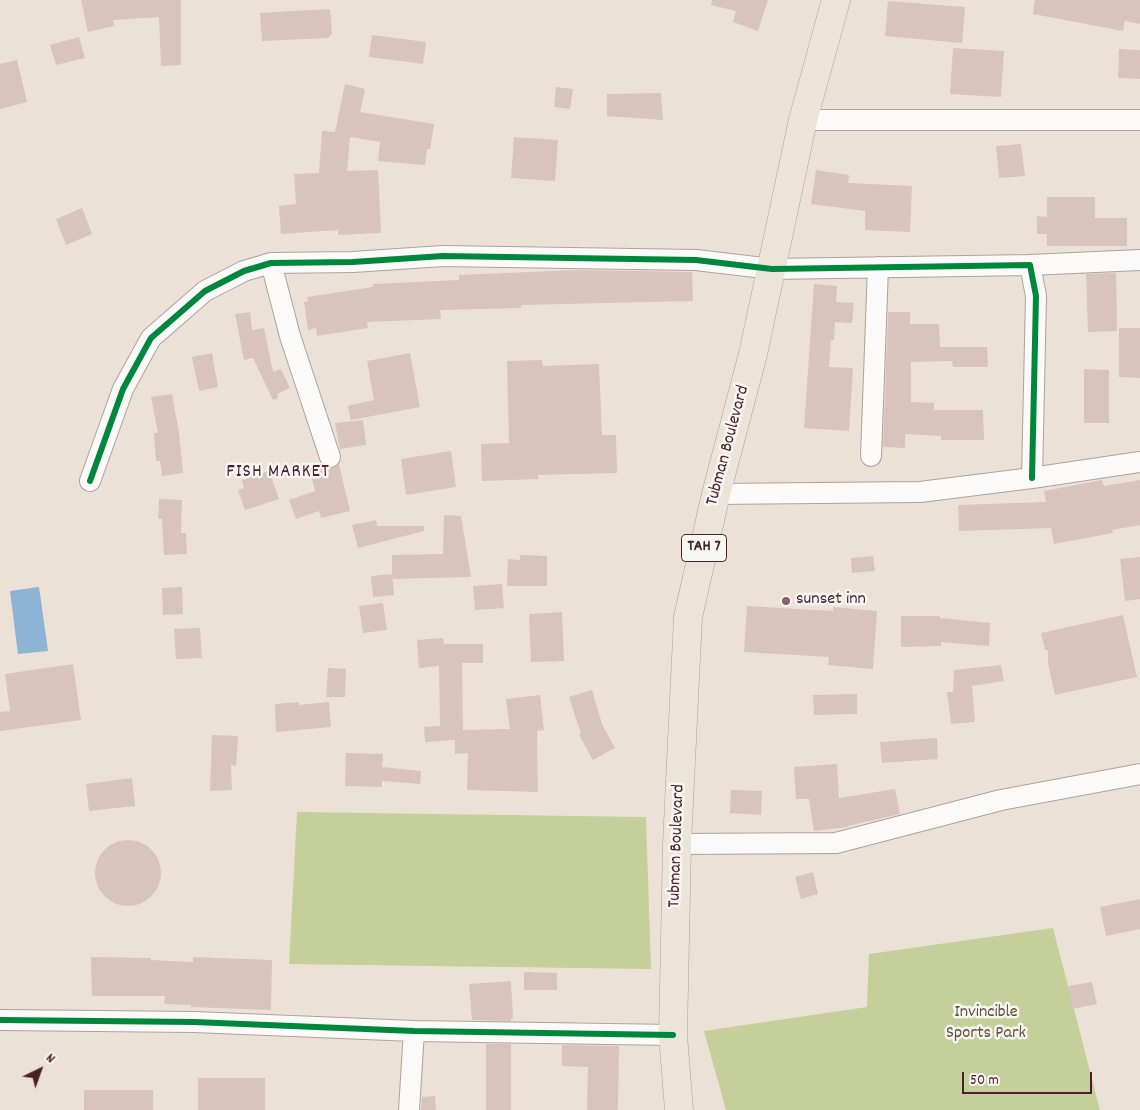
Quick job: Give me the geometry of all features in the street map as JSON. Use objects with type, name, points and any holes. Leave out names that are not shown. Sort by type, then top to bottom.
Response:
[{"type":"highway","name":"Tubman Boulevard","points":[[679,1110],[673,1035],[677,844],[688,617],[716,494],[753,354],[803,120],[836,0]]},
{"type":"street","points":[[803,120],[1140,120]]},
{"type":"street","points":[[90,481],[123,388],[151,338],[205,291],[244,271],[271,263],[353,262],[443,256],[696,260],[772,269],[1030,265],[1140,260]]},
{"type":"street","points":[[271,263],[290,336],[330,457]]},
{"type":"street","points":[[1030,265],[1036,296],[1032,478]]},
{"type":"street","points":[[871,456],[878,267]]},
{"type":"street","points":[[716,494],[920,492],[1140,462]]},
{"type":"street","points":[[677,844],[836,843],[1001,800],[1140,774]]},
{"type":"street","points":[[0,1020],[194,1022],[414,1031],[673,1035]]},
{"type":"street","points":[[410,1110],[414,1031]]},
{"type":"green space","points":[[297,812],[646,817],[651,969],[289,964]]},
{"type":"green space","name":"Invincible Sports Park","points":[[1053,928],[1100,1110],[726,1110],[704,1031],[867,1007],[869,954]]},
{"type":"water","points":[[39,587],[48,651],[18,654],[10,591]]},
{"type":"building","points":[[81,0],[181,0],[181,65],[161,66],[159,17],[113,20],[114,26],[88,32]]},
{"type":"building","points":[[712,0],[768,0],[758,31],[733,22],[736,11],[711,5]]},
{"type":"building","points":[[1035,0],[1140,0],[1140,24],[1125,21],[1123,31],[1033,14]]},
{"type":"building","points":[[888,1],[965,7],[962,43],[885,36]]},
{"type":"building","points":[[330,9],[332,34],[328,38],[262,41],[260,13]]},
{"type":"building","points":[[372,35],[426,42],[423,64],[369,57]]},
{"type":"building","points":[[79,37],[85,58],[56,65],[50,45]]},
{"type":"building","points":[[953,48],[1004,51],[1001,97],[950,94]]},
{"type":"building","points":[[1119,49],[1140,50],[1140,79],[1118,78]]},
{"type":"building","points":[[17,60],[27,102],[0,109],[0,64]]},
{"type":"building","points":[[345,84],[365,89],[360,112],[434,124],[425,165],[378,161],[380,142],[350,137],[347,171],[378,170],[381,233],[338,235],[338,230],[281,234],[279,206],[296,204],[294,174],[319,173],[322,131],[335,132]]},
{"type":"building","points":[[556,87],[573,89],[570,109],[554,107]]},
{"type":"building","points":[[661,93],[663,120],[607,116],[607,94]]},
{"type":"building","points":[[514,137],[558,140],[555,181],[511,178]]},
{"type":"building","points":[[1021,144],[1025,176],[999,178],[996,146]]},
{"type":"building","points":[[816,170],[849,175],[848,183],[912,186],[910,232],[865,230],[865,211],[811,204]]},
{"type":"building","points":[[1047,197],[1095,197],[1095,218],[1127,218],[1127,246],[1047,246],[1047,234],[1037,234],[1037,216],[1047,217]]},
{"type":"building","points":[[82,208],[92,234],[66,245],[56,219]]},
{"type":"building","points":[[577,270],[692,272],[693,301],[521,305],[521,308],[440,310],[441,319],[367,322],[368,328],[317,336],[316,328],[308,330],[304,302],[308,302],[307,297],[373,287],[373,284],[459,280],[459,275]]},
{"type":"building","points":[[1116,273],[1117,331],[1088,332],[1086,274]]},
{"type":"building","points":[[814,284],[837,286],[836,302],[854,303],[852,323],[835,322],[834,340],[831,340],[829,367],[853,368],[849,431],[804,428]]},
{"type":"building","points":[[250,312],[252,330],[264,328],[273,372],[281,369],[290,388],[277,394],[278,398],[273,400],[253,358],[244,360],[235,314]]},
{"type":"building","points":[[888,312],[910,312],[910,324],[939,324],[940,347],[987,347],[988,367],[953,367],[952,361],[911,362],[911,402],[934,403],[934,410],[983,410],[984,440],[941,440],[941,436],[905,434],[905,448],[883,447]]},
{"type":"building","points":[[1119,328],[1140,328],[1140,378],[1119,377]]},
{"type":"building","points":[[212,353],[218,387],[199,391],[192,357]]},
{"type":"building","points":[[410,353],[420,407],[351,420],[348,406],[374,400],[367,361]]},
{"type":"building","points":[[542,360],[543,366],[599,364],[602,435],[616,435],[617,473],[538,475],[538,479],[482,481],[481,444],[509,443],[507,361]]},
{"type":"building","points":[[1084,369],[1109,370],[1109,423],[1084,423]]},
{"type":"building","points":[[172,394],[179,433],[183,473],[162,476],[160,461],[156,461],[154,433],[158,433],[151,397]]},
{"type":"building","points":[[363,420],[366,445],[340,449],[335,423]]},
{"type":"building","points":[[451,451],[456,487],[406,495],[401,459]]},
{"type":"building","points":[[339,464],[350,511],[321,518],[319,511],[296,519],[289,500],[315,491],[310,471],[325,467],[333,468]]},
{"type":"building","points":[[269,471],[279,499],[245,510],[238,490],[244,488],[242,480]]},
{"type":"building","points":[[1102,480],[1104,486],[1140,480],[1140,525],[1112,530],[1113,533],[1054,544],[1051,528],[959,531],[958,505],[1046,502],[1044,491]]},
{"type":"building","points":[[159,499],[182,500],[181,533],[186,533],[187,554],[164,555],[162,519],[158,519]]},
{"type":"building","points":[[444,515],[461,516],[471,577],[392,579],[392,555],[443,554]]},
{"type":"building","points":[[376,520],[377,526],[424,526],[424,531],[358,548],[352,525]]},
{"type":"building","points":[[520,555],[547,556],[547,586],[507,586],[508,559],[520,560]]},
{"type":"building","points":[[873,556],[875,571],[852,573],[851,558]]},
{"type":"building","points":[[1140,557],[1140,599],[1125,601],[1120,559]]},
{"type":"building","points":[[392,574],[394,595],[373,597],[371,576]]},
{"type":"building","points":[[502,584],[504,608],[475,610],[473,586]]},
{"type":"building","points":[[182,587],[183,614],[163,615],[162,588]]},
{"type":"building","points":[[383,603],[387,630],[363,633],[359,606]]},
{"type":"building","points":[[747,606],[833,611],[833,607],[877,611],[873,669],[828,665],[829,657],[744,652]]},
{"type":"building","points":[[562,612],[564,661],[531,662],[529,614]]},
{"type":"building","points":[[1123,615],[1137,677],[1055,695],[1048,664],[1048,650],[1045,650],[1041,633]]},
{"type":"building","points":[[901,616],[940,616],[940,618],[990,623],[989,646],[941,642],[941,646],[901,647]]},
{"type":"building","points":[[200,628],[202,658],[176,659],[174,629]]},
{"type":"building","points":[[443,638],[444,644],[483,644],[483,663],[462,663],[463,730],[510,729],[506,699],[540,695],[544,730],[537,731],[538,792],[467,790],[468,753],[455,754],[455,740],[425,742],[424,727],[440,726],[439,666],[419,668],[417,640]]},
{"type":"building","points":[[73,664],[81,720],[0,731],[0,712],[10,711],[5,674]]},
{"type":"building","points":[[1001,665],[1004,681],[972,686],[975,722],[951,724],[947,692],[953,692],[954,670]]},
{"type":"building","points":[[328,668],[346,669],[345,697],[326,697]]},
{"type":"building","points":[[592,690],[602,724],[615,748],[593,760],[579,735],[581,734],[569,697]]},
{"type":"building","points":[[857,694],[857,714],[814,715],[813,695]]},
{"type":"building","points":[[299,702],[299,705],[329,702],[331,727],[276,732],[275,704]]},
{"type":"building","points":[[212,735],[238,736],[236,766],[231,765],[232,790],[210,791]]},
{"type":"building","points":[[937,738],[938,759],[882,763],[880,742]]},
{"type":"building","points":[[346,753],[383,754],[382,767],[421,771],[420,784],[382,781],[382,787],[345,786]]},
{"type":"building","points":[[837,764],[839,798],[895,789],[900,814],[848,827],[814,831],[809,799],[796,799],[794,767]]},
{"type":"building","points":[[132,778],[135,806],[89,811],[86,784]]},
{"type":"building","points":[[731,790],[762,791],[761,815],[730,813]]},
{"type":"building","points":[[134,840],[152,849],[159,860],[161,873],[159,886],[152,897],[141,904],[122,906],[104,897],[97,886],[95,867],[104,849],[115,842]]},
{"type":"building","points":[[813,872],[818,894],[801,899],[795,877]]},
{"type":"building","points":[[1140,899],[1140,929],[1106,936],[1100,907]]},
{"type":"building","points":[[91,957],[151,958],[151,960],[193,962],[193,957],[272,960],[271,1010],[164,1004],[165,996],[92,996]]},
{"type":"building","points":[[524,972],[557,973],[557,990],[524,990]]},
{"type":"building","points":[[511,981],[513,1018],[511,1018],[511,1021],[472,1020],[469,984]]},
{"type":"building","points":[[1092,982],[1097,1004],[1072,1009],[1068,986]]},
{"type":"building","points":[[486,1044],[511,1044],[511,1110],[486,1110]]},
{"type":"building","points":[[562,1045],[619,1046],[618,1110],[587,1110],[588,1067],[562,1066]]},
{"type":"building","points":[[198,1078],[265,1078],[265,1110],[198,1110]]},
{"type":"building","points":[[84,1090],[153,1090],[153,1110],[84,1110]]},
{"type":"building","points":[[435,1096],[436,1110],[421,1110],[422,1097]]},
{"type":"cycle path","points":[[90,481],[123,389],[151,338],[205,291],[244,271],[271,263],[353,262],[443,256],[696,260],[772,269],[1030,265],[1036,296],[1032,478]]},
{"type":"cycle path","points":[[0,1020],[194,1022],[414,1031],[673,1035]]},
{"type":"place","name":"sunset inn","points":[[786,601]]},
{"type":"district","name":"FISH MARKET","points":[[278,473]]}]
